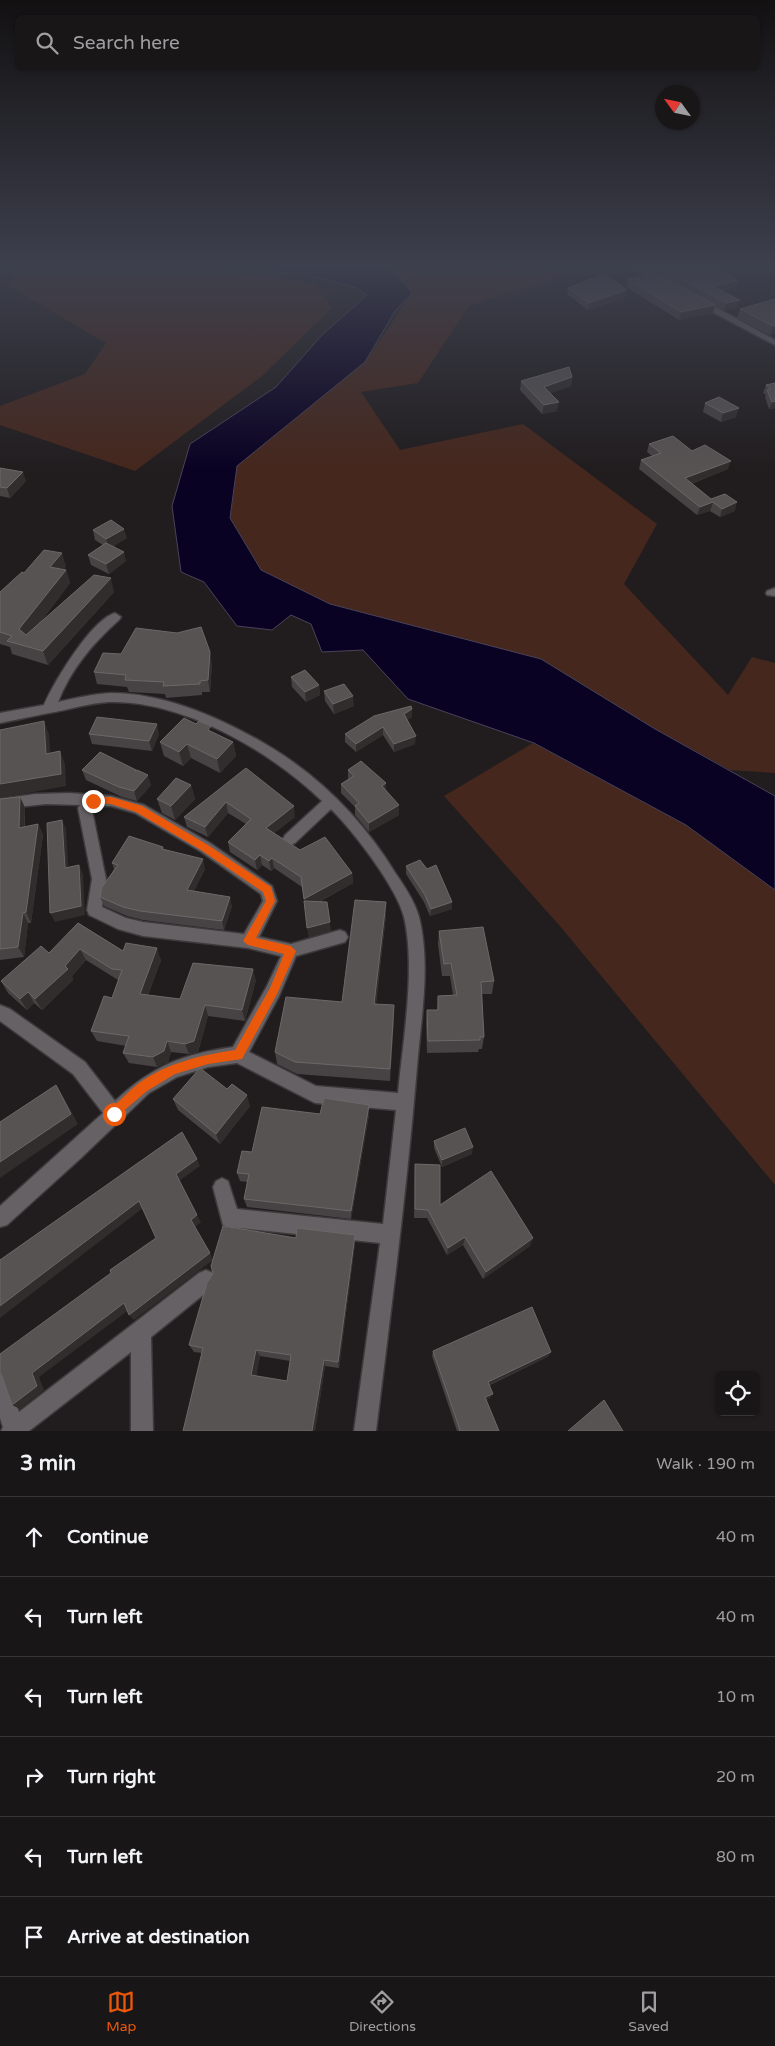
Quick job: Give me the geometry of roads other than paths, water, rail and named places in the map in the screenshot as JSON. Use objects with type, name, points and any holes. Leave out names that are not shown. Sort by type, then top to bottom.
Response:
[{"type":"street","points":[[760,335],[775,343]]},
{"type":"street","points":[[49,708],[70,667],[98,631],[116,617]]},
{"type":"street","points":[[0,718],[112,698],[140,700],[197,715],[239,735],[279,758],[332,800],[367,839],[385,865],[411,916],[414,940],[414,994],[406,1102],[365,1431]]},
{"type":"street","points":[[0,804],[45,798],[73,798],[111,801],[139,809],[205,847],[268,890],[270,901],[248,941]]},
{"type":"street","points":[[290,839],[332,800]]},
{"type":"street","points":[[93,801],[85,808],[99,879],[94,910],[123,924],[143,929],[248,941],[291,951],[340,937]]},
{"type":"street","points":[[238,1055],[273,991],[291,951]]},
{"type":"street","points":[[0,1013],[79,1068],[114,1114]]},
{"type":"street","points":[[0,1218],[75,1152],[143,1087],[173,1070],[208,1059],[238,1055],[315,1094],[406,1102]]},
{"type":"street","points":[[222,1187],[230,1218],[390,1234]]},
{"type":"street","points":[[0,1384],[13,1430],[206,1280]]},
{"type":"street","points":[[141,1332],[142,1431]]}]
